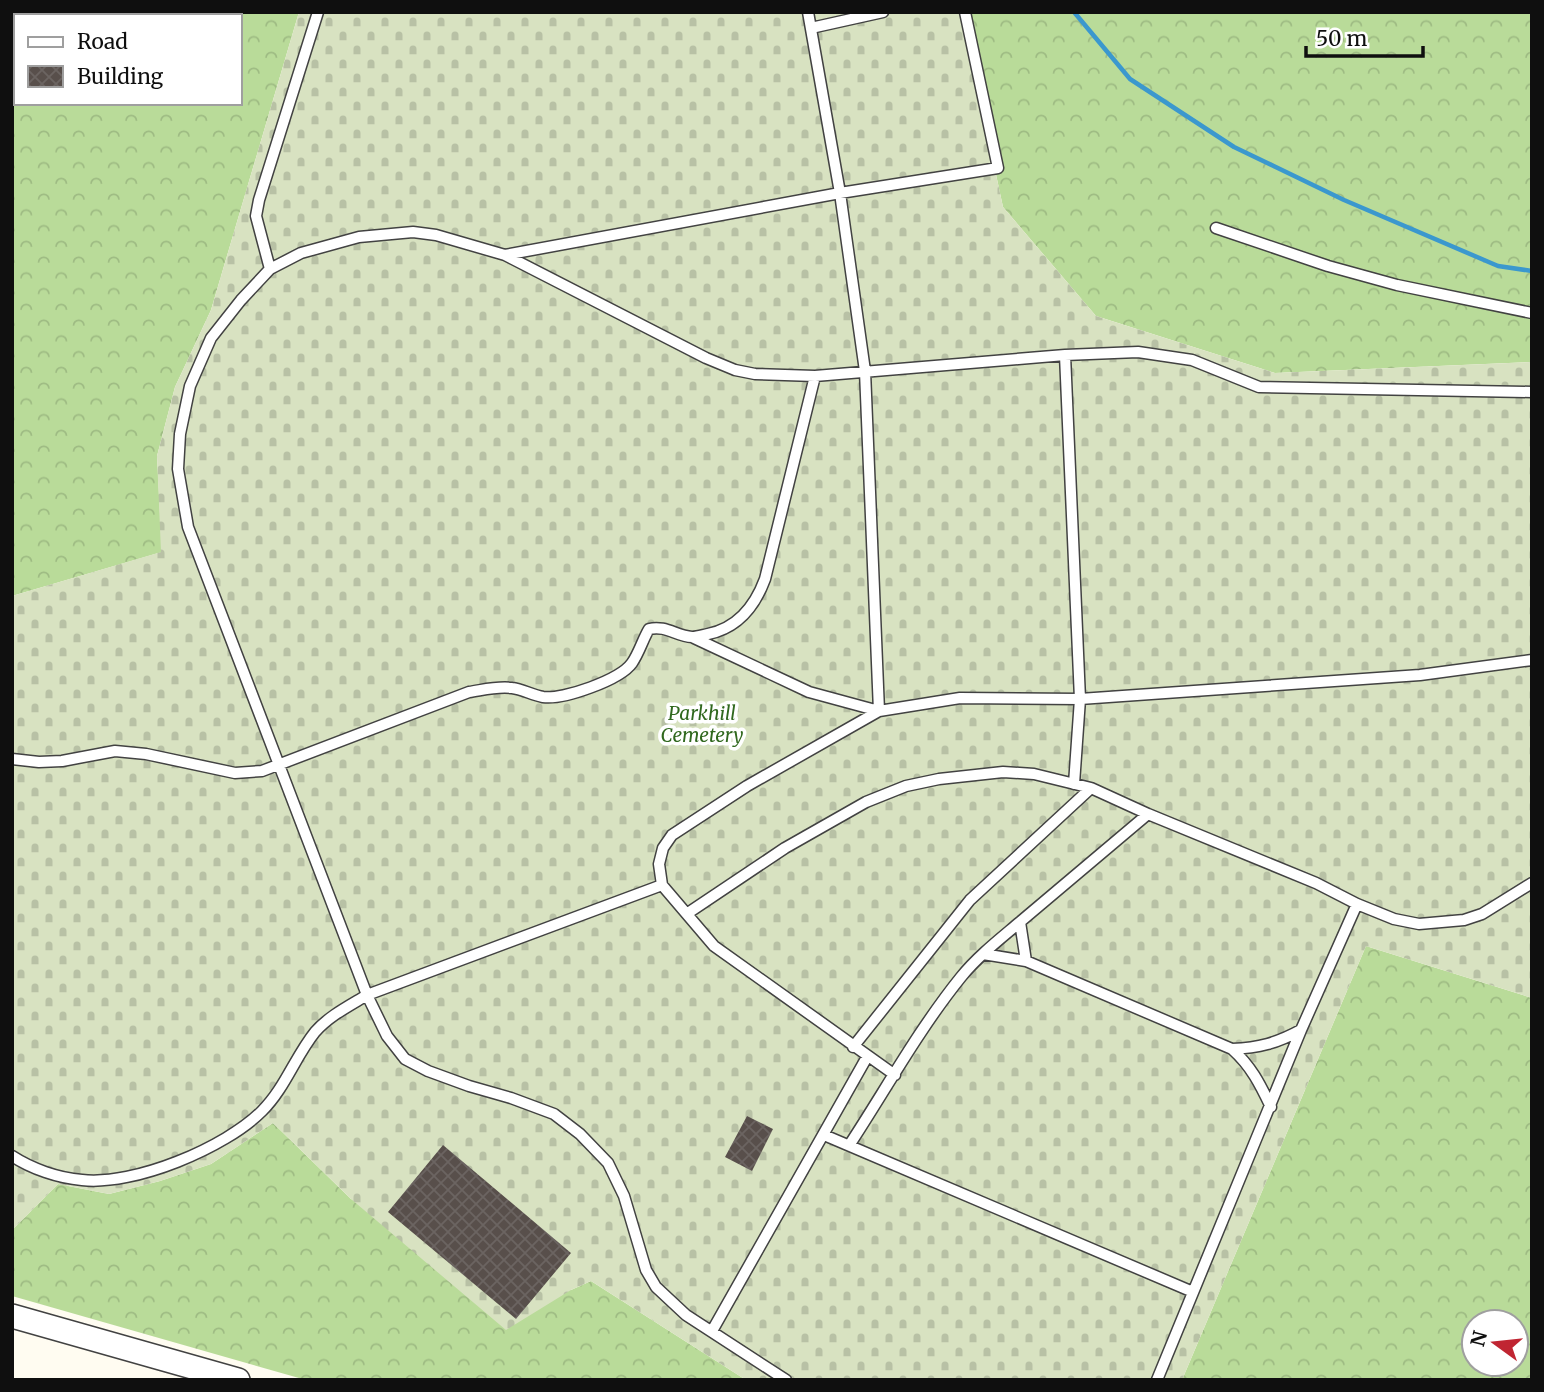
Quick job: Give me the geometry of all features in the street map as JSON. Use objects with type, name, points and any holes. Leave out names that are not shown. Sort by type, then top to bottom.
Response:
[{"type":"street","points":[[12,1316],[238,1380]]},
{"type":"lane","points":[[270,270],[256,216],[318,12]]},
{"type":"lane","points":[[808,12],[840,193],[865,371],[879,712]]},
{"type":"lane","points":[[811,28],[883,12]]},
{"type":"lane","points":[[505,255],[840,193],[998,168],[965,12]]},
{"type":"lane","points":[[1216,228],[1328,266],[1397,285],[1532,313]]},
{"type":"lane","points":[[786,1380],[686,1315],[656,1287],[646,1270],[624,1196],[608,1163],[580,1134],[554,1114],[428,1071],[405,1059],[387,1036],[367,995],[188,527],[178,469],[180,434],[190,386],[211,338],[241,300],[270,270],[301,253],[336,242],[392,233],[436,235],[505,255],[706,358],[735,370],[755,374],[815,376],[1065,355],[1138,352],[1192,360],[1259,387],[1532,392]]},
{"type":"lane","points":[[1065,355],[1080,699],[1074,784]]},
{"type":"lane","points":[[691,637],[721,631],[747,613],[758,596],[765,579],[815,376]]},
{"type":"lane","points":[[12,759],[62,761],[115,751],[146,754],[235,773],[262,771],[469,692],[494,687],[512,688],[542,697],[556,697],[595,684],[619,675],[632,664],[649,629],[659,626],[691,637],[808,692],[879,712]]},
{"type":"lane","points":[[895,1075],[714,946],[702,934],[688,913],[662,885],[659,864],[663,848],[672,835],[747,786],[879,712],[960,698],[1080,699],[1420,675],[1532,660]]},
{"type":"lane","points":[[688,913],[785,848],[866,802],[906,786],[939,779],[1003,772],[1034,774],[1091,788],[1394,919],[1419,924],[1444,923],[1482,914],[1532,883]]},
{"type":"lane","points":[[853,1047],[970,900],[1091,788]]},
{"type":"lane","points":[[850,1144],[954,987],[983,954],[1148,814]]},
{"type":"lane","points":[[12,1156],[48,1173],[82,1180],[115,1180],[182,1160],[230,1135],[261,1112],[282,1087],[316,1031],[339,1012],[367,995],[662,885]]},
{"type":"lane","points":[[1157,1380],[1301,1030],[1357,904]]},
{"type":"lane","points":[[1020,922],[1026,961]]},
{"type":"lane","points":[[983,954],[1026,961],[1232,1049],[1247,1062],[1258,1078],[1271,1107]]},
{"type":"lane","points":[[1232,1049],[1256,1048],[1277,1043],[1301,1030]]},
{"type":"lane","points":[[712,1331],[867,1057]]},
{"type":"lane","points":[[824,1135],[1193,1292]]},
{"type":"green space","points":[[12,12],[299,12],[211,310],[175,387],[157,456],[162,552],[12,596]]},
{"type":"green space","name":"Parkhill Cemetery","points":[[299,12],[961,12],[1003,207],[1096,316],[1275,373],[1532,362],[1532,998],[1366,946],[1182,1380],[746,1380],[591,1281],[571,1290],[506,1330],[351,1199],[273,1123],[211,1164],[160,1181],[109,1194],[58,1184],[12,1230],[12,596],[161,552],[157,456],[175,387],[211,310]]},
{"type":"green space","points":[[961,12],[1532,12],[1532,362],[1275,373],[1096,316],[1003,207]]},
{"type":"green space","points":[[1366,946],[1532,998],[1532,1380],[1182,1380]]},
{"type":"green space","points":[[273,1123],[351,1199],[571,1290],[591,1281],[746,1380],[306,1380],[12,1296],[12,1230],[58,1184],[109,1194],[160,1181],[211,1164]]},
{"type":"building","points":[[747,1116],[773,1129],[752,1171],[725,1157]]},
{"type":"building","points":[[443,1145],[571,1253],[516,1319],[388,1212]]},
{"type":"waterway","points":[[1074,12],[1130,79],[1234,147],[1344,200],[1498,266],[1532,271]]}]
